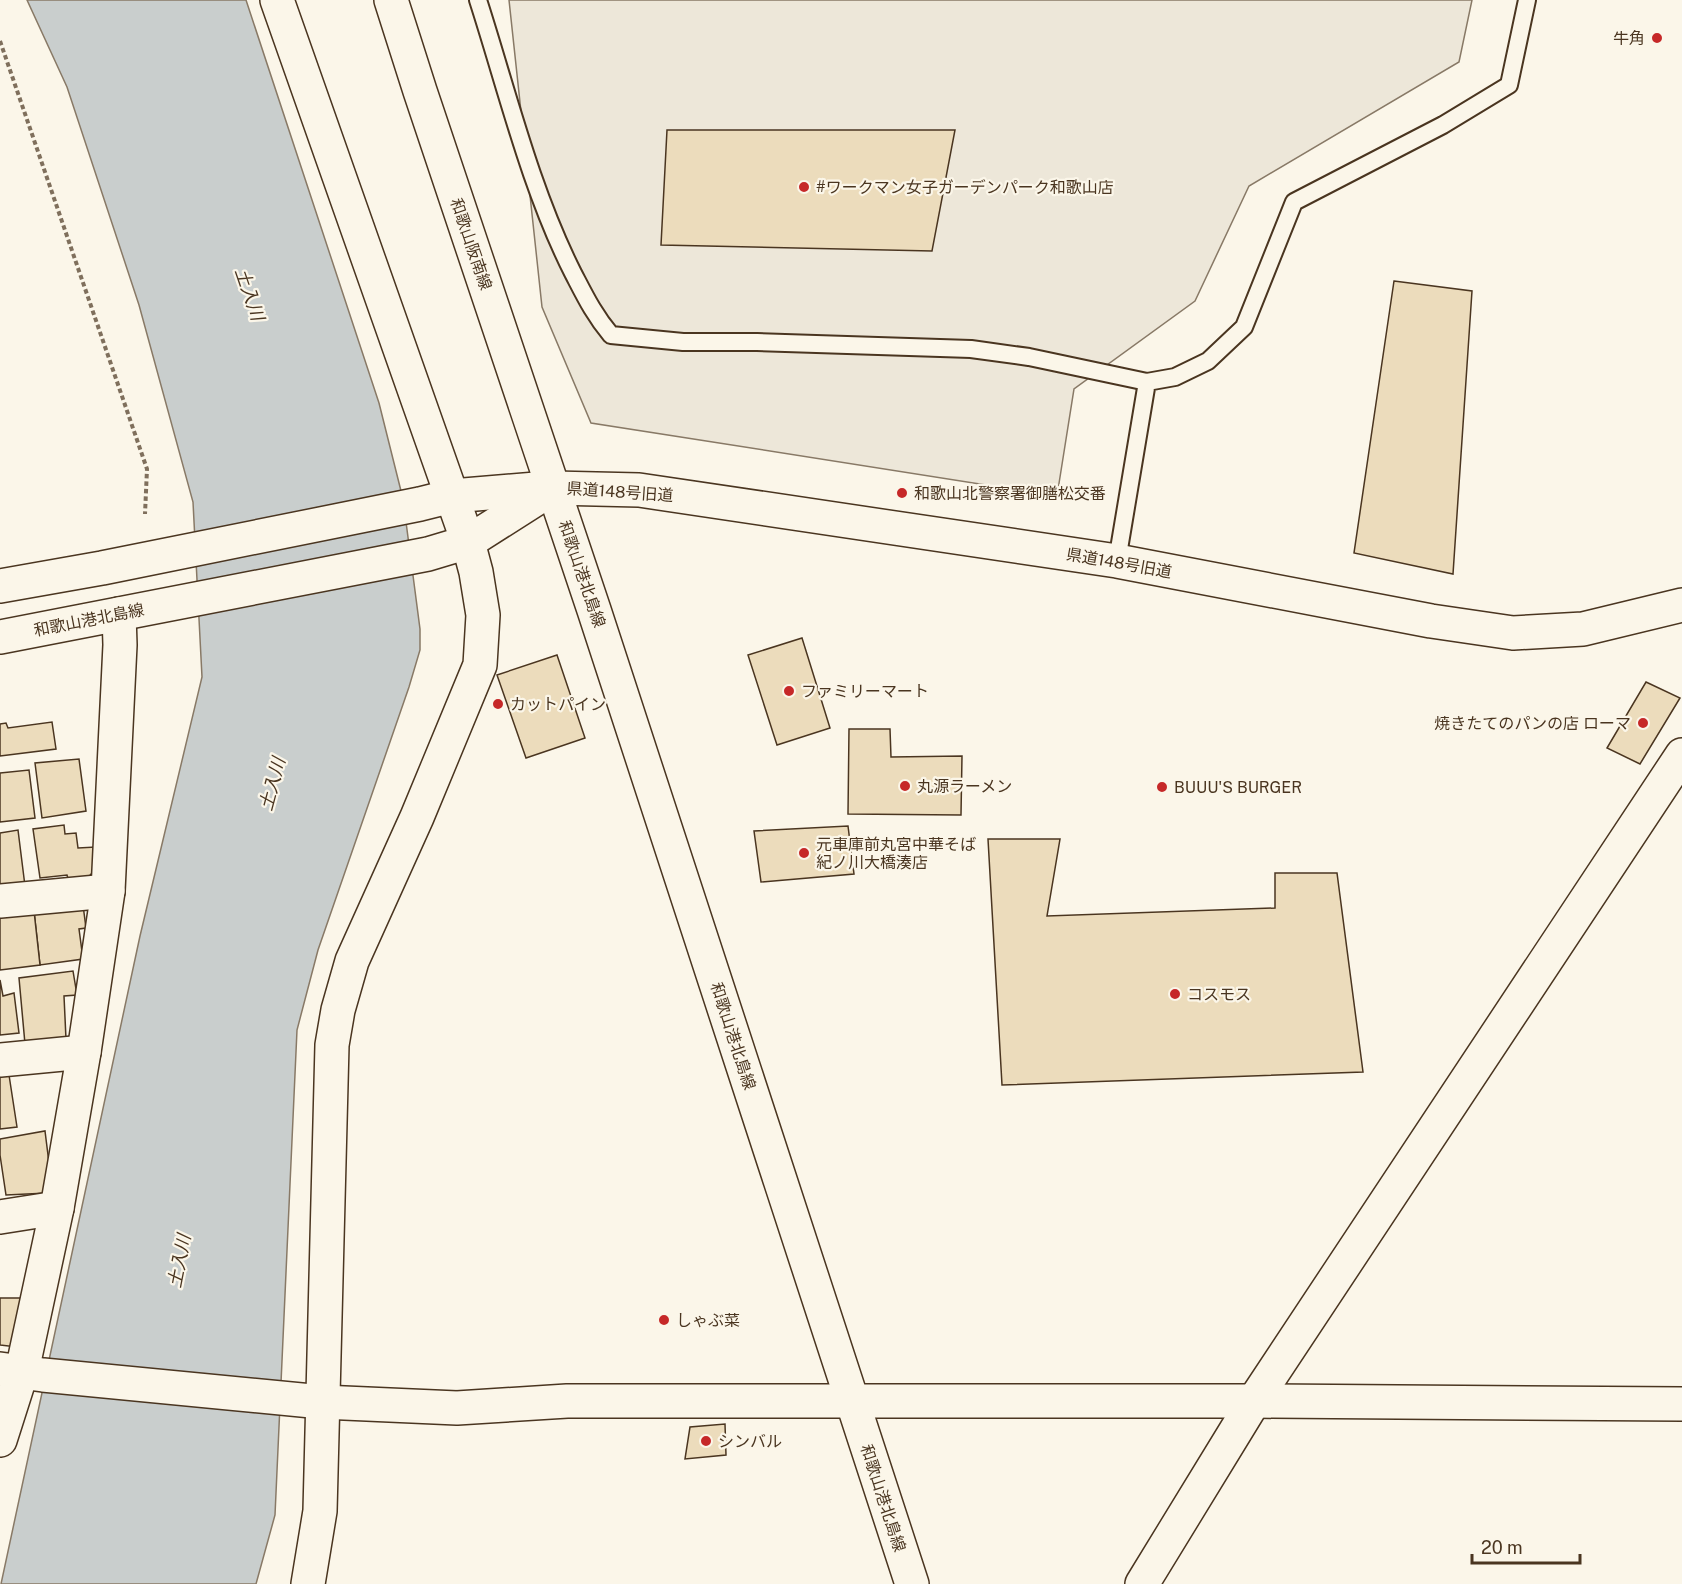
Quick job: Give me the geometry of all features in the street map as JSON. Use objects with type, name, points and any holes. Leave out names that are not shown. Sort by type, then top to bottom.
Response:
[{"type":"street","points":[[277,0],[468,542],[483,615],[480,665],[417,817],[352,961],[338,1010],[332,1045],[311,1401],[320,1511],[308,1584]]},
{"type":"street","name":"和歌山阪南線","points":[[391,0],[553,488]]},
{"type":"street","points":[[0,586],[452,496],[553,488]]},
{"type":"street","name":"和歌山港北島線","points":[[0,637],[428,554],[468,542],[553,488],[912,1584]]},
{"type":"street","name":"県道148号旧道","points":[[553,488],[639,490],[1117,561],[1431,621],[1513,633],[1583,629],[1682,605]]},
{"type":"street","points":[[0,1440],[22,1372],[57,1208],[84,1052],[108,891],[120,645],[119,614]]},
{"type":"street","points":[[1142,1584],[1254,1401],[1682,755]]},
{"type":"street","points":[[0,900],[108,891]]},
{"type":"street","points":[[0,1060],[84,1052]]},
{"type":"street","points":[[0,1217],[57,1208]]},
{"type":"street","points":[[22,1372],[311,1401],[457,1408],[567,1401],[1254,1401],[1682,1404]]},
{"type":"lane","points":[[478,0],[534,178],[560,247],[596,317],[611,335],[682,342],[757,342],[971,349],[1029,357],[1147,382],[1175,377],[1208,361],[1244,327],[1294,202],[1443,125],[1509,85],[1527,0]]},
{"type":"lane","points":[[1117,561],[1147,382]]},
{"type":"path","points":[[0,41],[147,469],[145,514]]},
{"type":"shaded area","points":[[509,0],[1472,0],[1459,62],[1249,186],[1195,301],[1074,389],[1057,496],[591,423],[542,307]]},
{"type":"water","name":"土入川","points":[[27,0],[246,0],[379,403],[403,499],[420,629],[420,650],[318,950],[297,1030],[275,1515],[256,1584],[1,1584],[140,936],[202,677],[193,502],[139,305],[67,87]]},
{"type":"building","name":"#ワークマン女子ガーデンパーク和歌山店","points":[[667,130],[955,130],[932,251],[661,245]]},
{"type":"building","points":[[1394,281],[1472,291],[1453,574],[1354,553]]},
{"type":"building","name":"ファミリーマート","points":[[802,638],[830,728],[777,745],[748,655]]},
{"type":"building","points":[[557,655],[585,738],[526,758],[497,675]]},
{"type":"building","name":"焼きたてのパンの店 ローマ","points":[[1646,682],[1680,698],[1640,764],[1607,748]]},
{"type":"building","points":[[52,722],[56,749],[0,756],[0,724],[6,723],[8,728]]},
{"type":"building","name":"丸源ラーメン","points":[[849,729],[890,729],[891,757],[962,756],[961,815],[848,814]]},
{"type":"building","points":[[79,759],[86,811],[42,818],[35,763]]},
{"type":"building","points":[[29,770],[35,818],[0,822],[0,773]]},
{"type":"building","points":[[64,825],[65,834],[76,833],[78,848],[96,847],[98,866],[86,880],[69,882],[67,875],[40,878],[33,829]]},
{"type":"building","name":"元車庫前丸宮中華そば 紀ノ川大橋湊店","points":[[848,826],[854,874],[761,882],[754,831]]},
{"type":"building","points":[[18,830],[25,886],[0,890],[0,833]]},
{"type":"building","name":"コスモス","points":[[988,839],[1060,839],[1047,916],[1275,908],[1275,873],[1337,873],[1363,1072],[1002,1085]]},
{"type":"building","points":[[83,905],[86,928],[79,929],[83,959],[40,965],[34,911]]},
{"type":"building","points":[[34,911],[40,965],[0,970],[0,915]]},
{"type":"building","points":[[73,971],[77,995],[64,996],[66,1039],[25,1044],[19,978]]},
{"type":"building","points":[[0,980],[3,996],[14,993],[19,1033],[0,1035]]},
{"type":"building","points":[[9,1075],[17,1127],[0,1129],[0,1076]]},
{"type":"building","points":[[45,1131],[52,1187],[48,1193],[6,1195],[0,1139]]},
{"type":"building","points":[[0,1298],[20,1298],[17,1347],[0,1345]]},
{"type":"building","name":"シンバル","points":[[725,1424],[726,1455],[685,1459],[690,1427]]},
{"type":"place","name":"牛角","points":[[1657,38]]},
{"type":"place","name":"#ワークマン女子ガーデンパーク和歌山店","points":[[804,187]]},
{"type":"place","name":"和歌山北警察署御膳松交番","points":[[902,493]]},
{"type":"place","name":"ファミリーマート","points":[[789,691]]},
{"type":"place","name":"カットパイン","points":[[498,704]]},
{"type":"place","name":"焼きたてのパンの店 ローマ","points":[[1643,723]]},
{"type":"place","name":"丸源ラーメン","points":[[905,786]]},
{"type":"place","name":"BUUU'S BURGER","points":[[1162,787]]},
{"type":"place","name":"元車庫前丸宮中華そば 紀ノ川大橋湊店","points":[[804,853]]},
{"type":"place","name":"コスモス","points":[[1175,994]]},
{"type":"place","name":"しゃぶ菜","points":[[664,1320]]},
{"type":"place","name":"シンバル","points":[[706,1441]]}]
